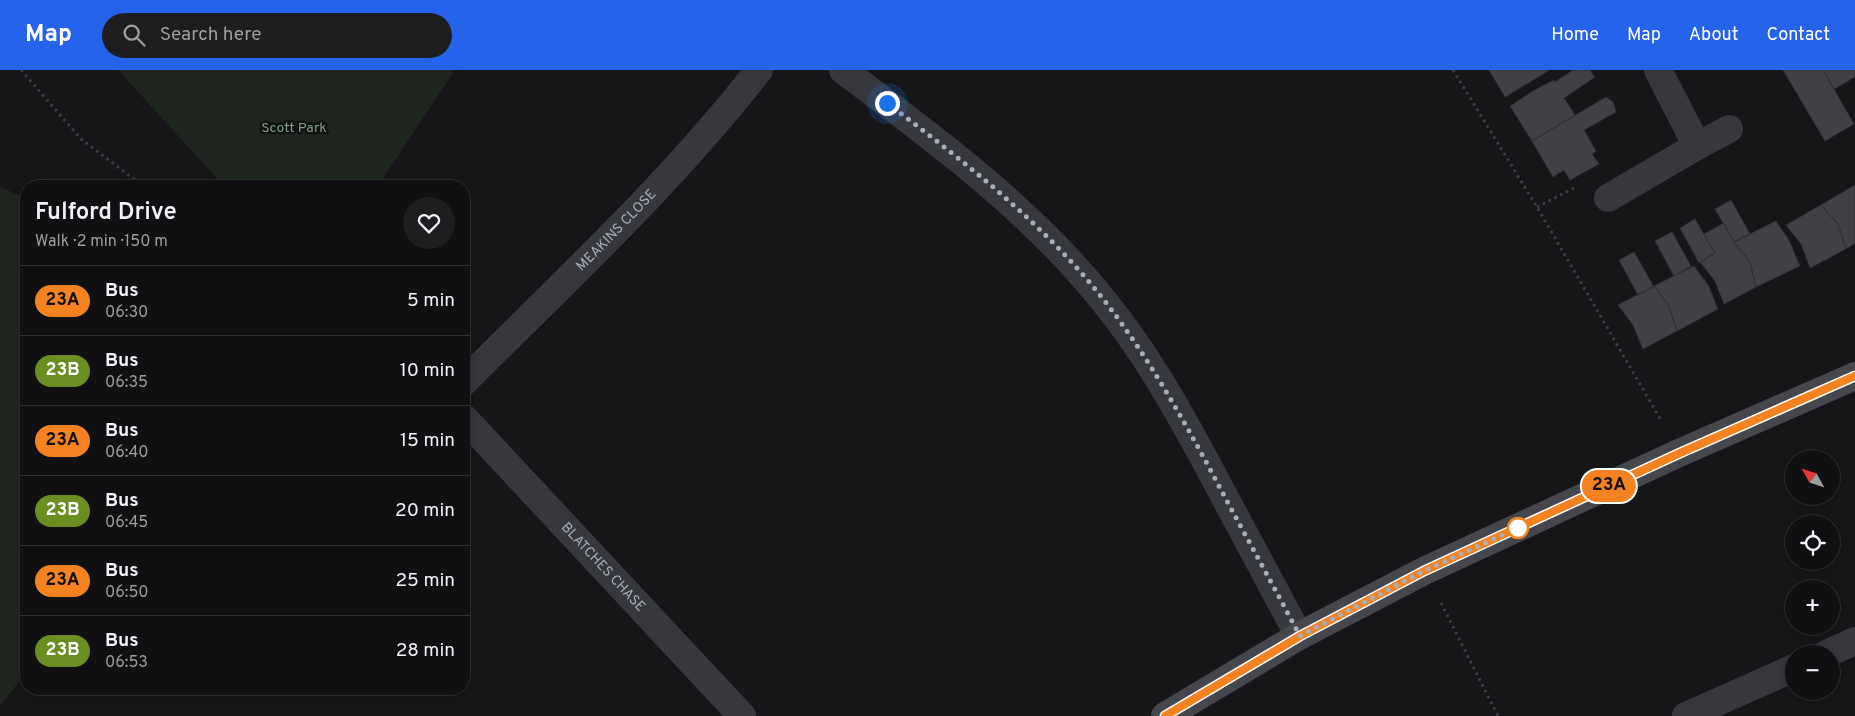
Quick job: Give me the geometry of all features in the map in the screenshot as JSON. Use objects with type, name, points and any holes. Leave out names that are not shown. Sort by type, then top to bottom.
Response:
[{"type":"street","name":"MEAKINS CLOSE","points":[[470,376],[669,176],[727,111],[759,70]]},
{"type":"street","points":[[843,70],[959,158],[1009,201],[1062,252],[1104,300],[1146,358],[1186,426],[1300,636]]},
{"type":"street","points":[[1658,70],[1697,146]]},
{"type":"street","points":[[1608,198],[1729,129]]},
{"type":"street","points":[[1165,716],[1300,636],[1424,571],[1680,453],[1855,376]]},
{"type":"street","name":"BLATCHES CHASE","points":[[470,424],[742,716]]},
{"type":"street","points":[[1840,648],[1855,641]]},
{"type":"street","points":[[1686,716],[1785,672]]},
{"type":"path","points":[[21,70],[81,139],[135,180]]},
{"type":"path","points":[[1453,70],[1537,207],[1650,398],[1680,453]]},
{"type":"path","points":[[1537,207],[1575,188]]},
{"type":"path","points":[[1424,571],[1498,716]]},
{"type":"green space","name":"Scott Park","points":[[118,70],[455,70],[382,180],[219,180]]},
{"type":"green space","points":[[0,187],[20,195],[20,681],[0,706]]},
{"type":"building","points":[[1489,70],[1548,70],[1548,71],[1505,97]]},
{"type":"building","points":[[1573,70],[1590,70],[1595,77],[1564,98],[1575,115],[1532,141],[1510,106],[1533,91],[1554,80],[1555,82]]},
{"type":"building","points":[[1783,70],[1823,70],[1854,124],[1825,141]]},
{"type":"building","points":[[1823,70],[1855,70],[1855,77],[1834,89]]},
{"type":"building","points":[[1606,97],[1613,102],[1616,112],[1584,130],[1596,151],[1592,154],[1599,164],[1570,180],[1564,170],[1553,177],[1532,141]]},
{"type":"building","points":[[1855,185],[1855,243],[1846,249],[1838,224],[1821,205]]},
{"type":"building","points":[[1731,200],[1750,234],[1734,242],[1715,209]]},
{"type":"building","points":[[1821,205],[1838,224],[1846,249],[1810,268],[1801,244],[1786,225]]},
{"type":"building","points":[[1695,219],[1715,253],[1699,263],[1680,228]]},
{"type":"building","points":[[1776,221],[1789,240],[1800,266],[1756,287],[1750,262],[1734,242]]},
{"type":"building","points":[[1724,223],[1734,242],[1750,262],[1756,287],[1724,304],[1715,281],[1700,262],[1715,253],[1704,234]]},
{"type":"building","points":[[1672,232],[1691,266],[1674,276],[1655,241]]},
{"type":"building","points":[[1634,252],[1654,287],[1638,295],[1619,260]]},
{"type":"building","points":[[1694,266],[1708,285],[1718,309],[1677,331],[1669,306],[1654,286]]},
{"type":"building","points":[[1654,286],[1669,306],[1677,331],[1643,349],[1633,325],[1618,305]]},
{"type":"bus line","name":"23A","points":[[1165,716],[1361,602],[1680,453],[1855,376]]},
{"type":"route","points":[[887,103],[959,158],[1009,201],[1062,252],[1104,300],[1146,358],[1186,426],[1300,636],[1361,602],[1526,524],[1518,528]]}]
